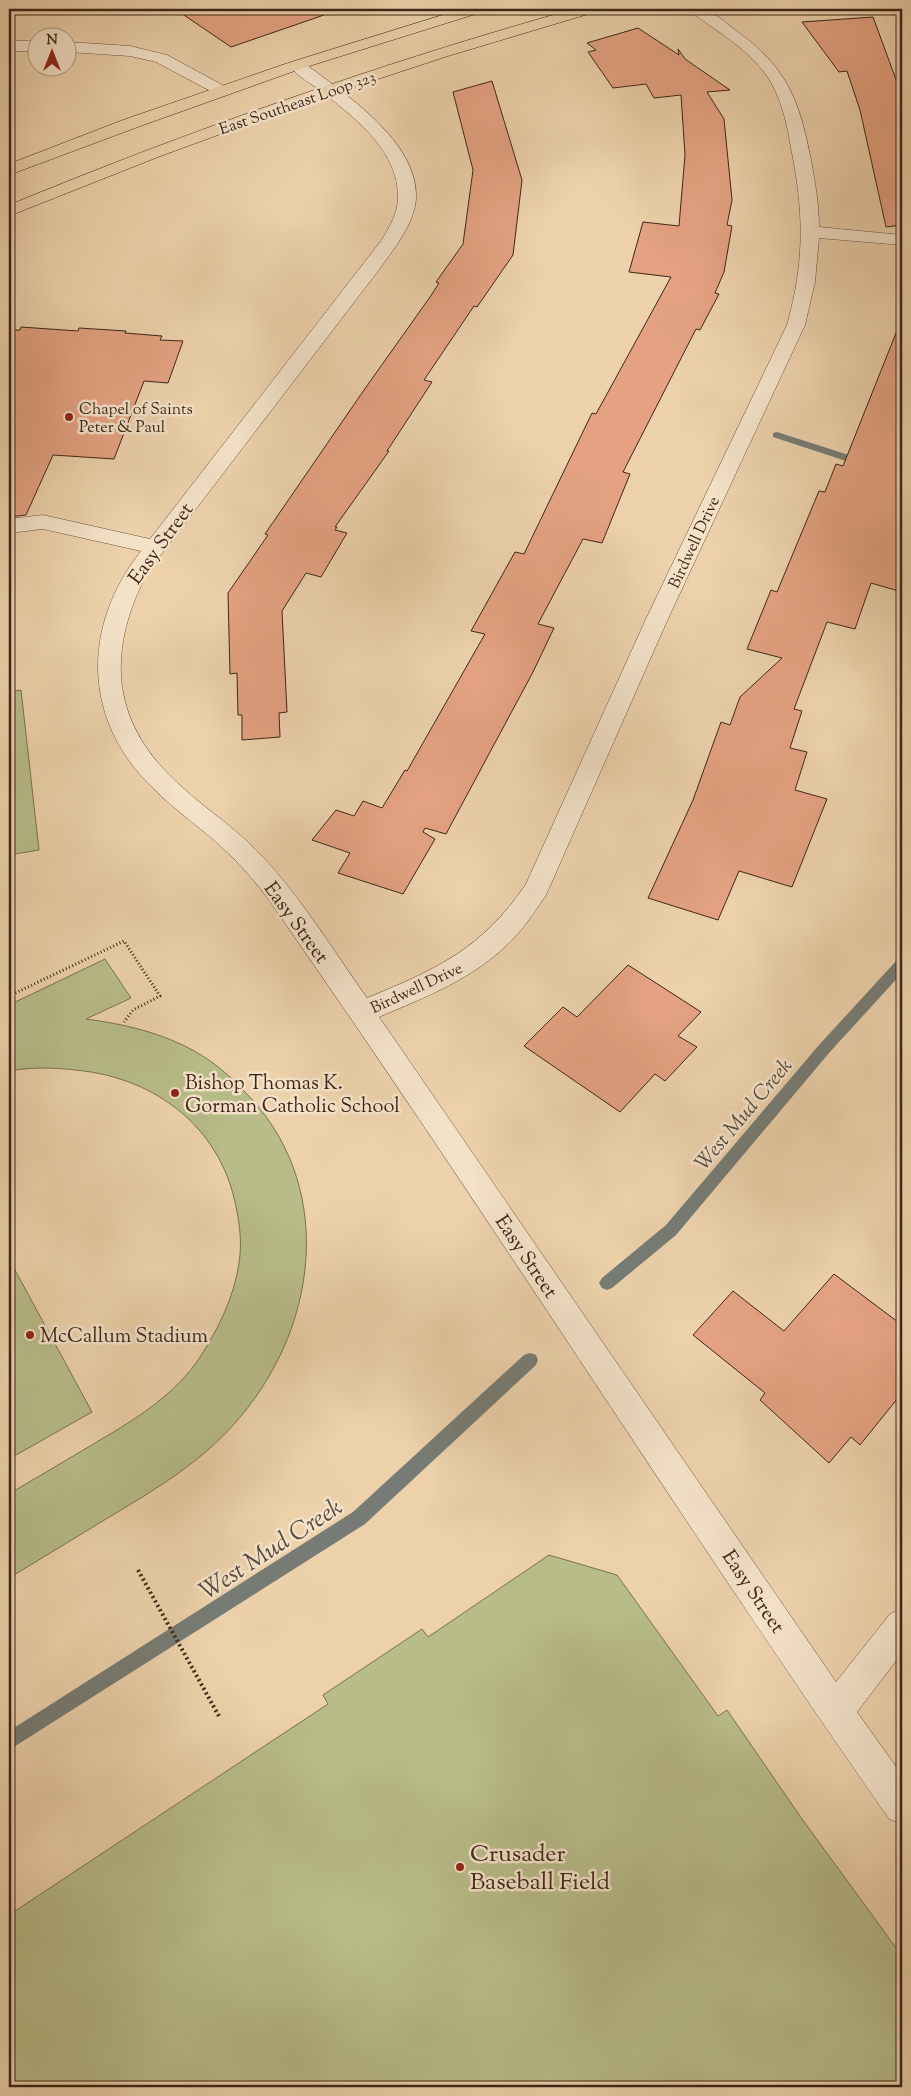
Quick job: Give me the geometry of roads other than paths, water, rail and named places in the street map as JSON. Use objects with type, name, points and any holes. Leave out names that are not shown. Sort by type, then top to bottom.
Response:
[{"type":"highway","name":"East Southeast Loop 323","points":[[9,170],[297,65],[477,9]]},
{"type":"highway","name":"East Southeast Loop 323","points":[[9,211],[114,168],[328,90],[426,58],[590,9]]},
{"type":"street","name":"Birdwell Drive","points":[[362,1012],[440,979],[461,967],[514,923],[537,888],[656,621],[796,325],[803,303],[810,232],[808,189],[795,122],[777,80],[767,66],[739,39],[696,9]]},
{"type":"street","points":[[9,46],[28,46]]},
{"type":"street","points":[[78,48],[130,51],[161,58],[222,91]]},
{"type":"street","name":"Easy Street","points":[[297,65],[371,126],[397,156],[405,176],[407,188],[406,204],[401,220],[386,248],[154,547],[127,589],[112,628],[109,646],[110,689],[124,732],[137,754],[160,783],[238,848],[279,895],[362,1012],[835,1711],[902,1806]]},
{"type":"street","points":[[810,232],[902,240]]},
{"type":"street","points":[[9,526],[43,522],[154,547]]},
{"type":"street","points":[[835,1711],[902,1626]]},
{"type":"waterway","points":[[777,435],[853,460],[902,468]]},
{"type":"waterway","name":"West Mud Creek","points":[[607,1283],[671,1230],[824,1049],[902,964]]},
{"type":"waterway","name":"West Mud Creek","points":[[9,1741],[359,1518],[530,1360]]},
{"type":"place","name":"Chapel of Saints Peter & Paul","points":[[69,417]]},
{"type":"place","name":"Bishop Thomas K. Gorman Catholic School","points":[[175,1093]]},
{"type":"place","name":"McCallum Stadium","points":[[30,1335]]},
{"type":"place","name":"Crusader Baseball Field","points":[[460,1867]]}]
